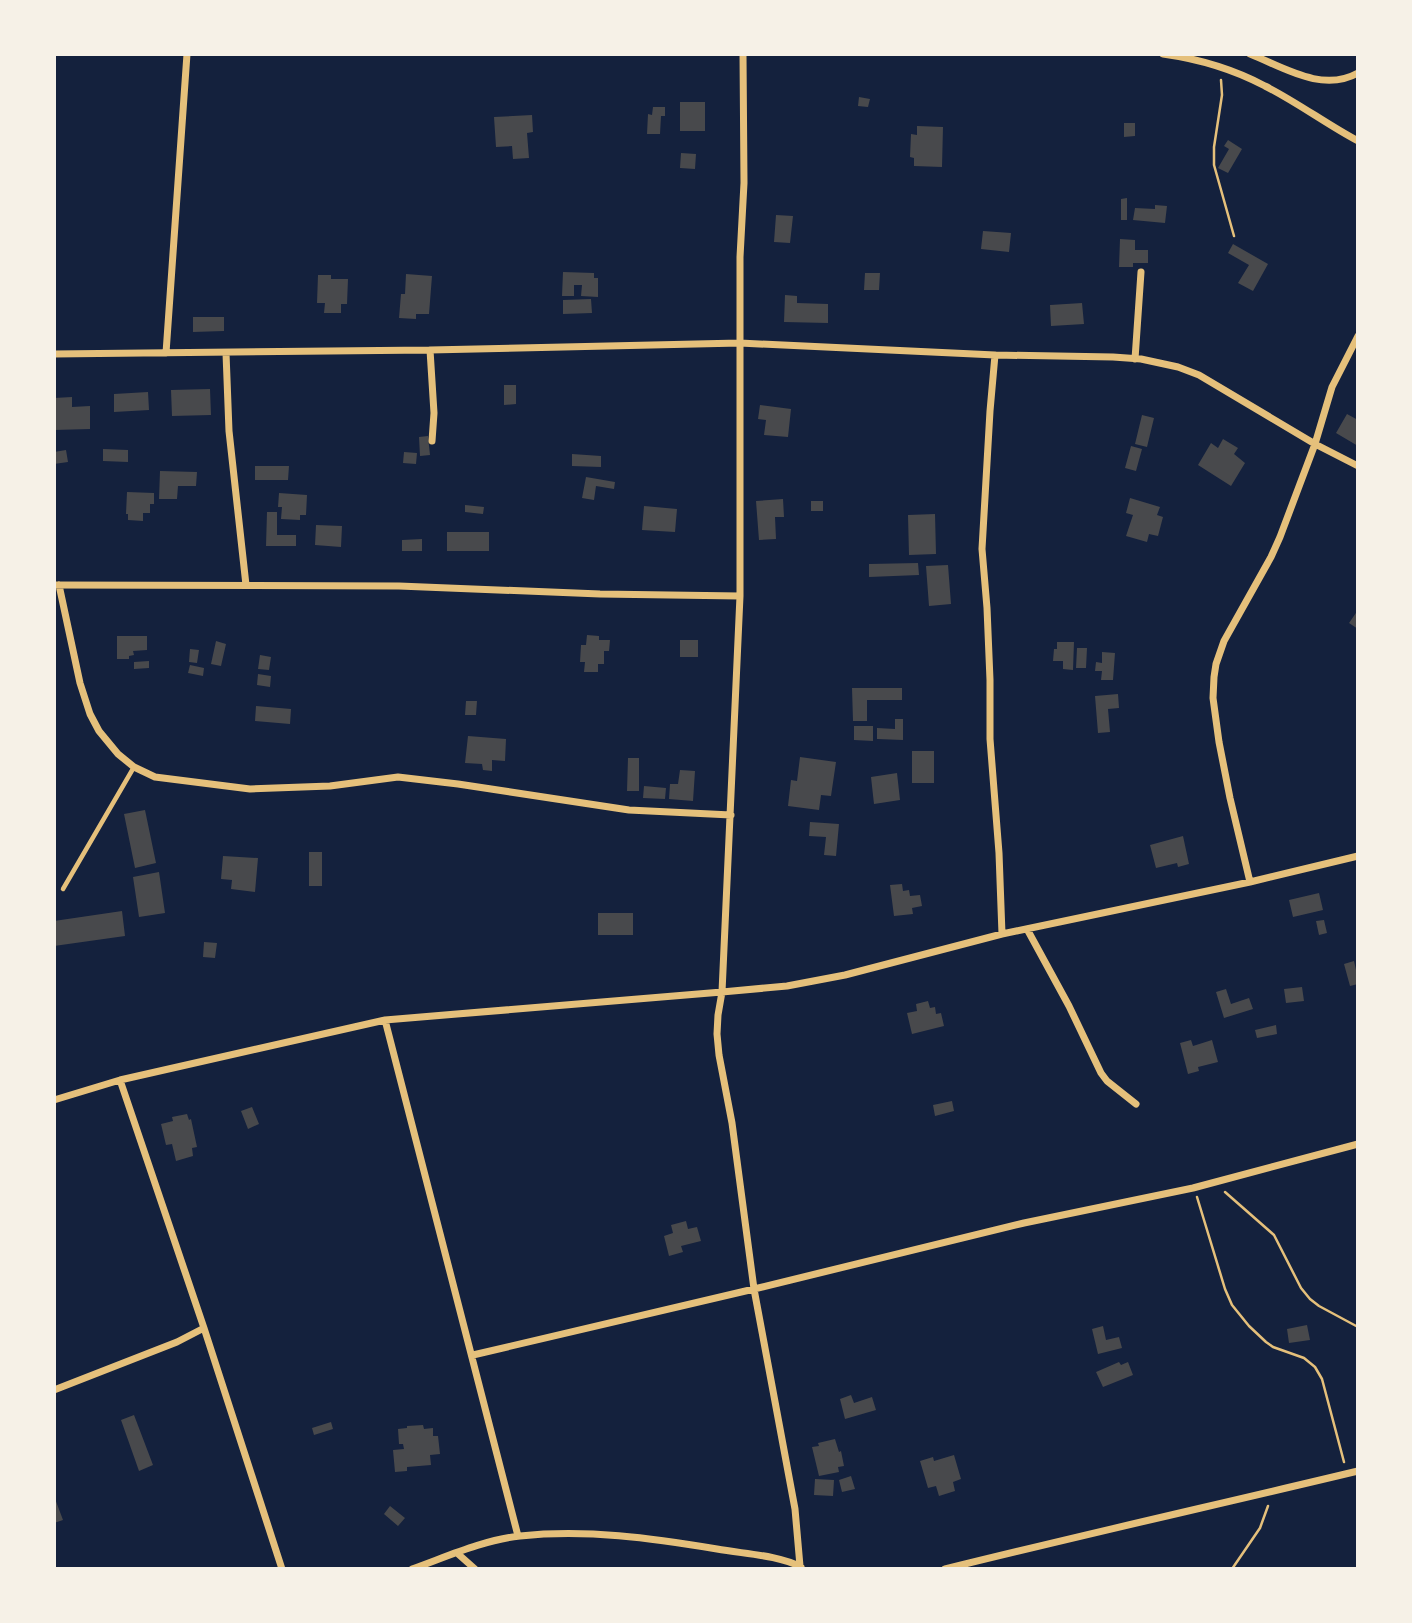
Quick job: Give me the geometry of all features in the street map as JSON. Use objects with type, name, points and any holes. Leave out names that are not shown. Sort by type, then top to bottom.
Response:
[{"type":"street","points":[[166,352],[187,54]]},
{"type":"street","points":[[743,54],[740,596],[722,992],[717,1034],[754,1289],[795,1509],[802,1568]]},
{"type":"street","points":[[1163,54],[1221,66],[1265,86],[1358,141]]},
{"type":"street","points":[[1250,54],[1318,80],[1358,74]]},
{"type":"street","points":[[1135,359],[1141,272]]},
{"type":"street","points":[[1250,882],[1219,742],[1213,698],[1214,677],[1224,641],[1280,537],[1315,444],[1332,387],[1358,336]]},
{"type":"street","points":[[54,354],[740,343],[1135,359],[1178,367],[1199,375],[1315,444],[1358,466]]},
{"type":"street","points":[[429,350],[434,413],[432,441]]},
{"type":"street","points":[[226,353],[229,430],[246,585]]},
{"type":"street","points":[[995,355],[982,549],[988,620],[990,739],[1002,934]]},
{"type":"street","points":[[731,815],[629,810],[398,777],[330,786],[250,789],[155,777],[134,767],[118,754],[99,731],[90,714],[57,585],[399,586],[740,596]]},
{"type":"street","points":[[54,1100],[120,1080],[385,1020],[787,986],[845,975],[1002,934],[1250,882],[1358,856]]},
{"type":"street","points":[[1027,929],[1069,1006],[1101,1073],[1136,1104]]},
{"type":"street","points":[[385,1020],[518,1536]]},
{"type":"street","points":[[120,1080],[282,1569]]},
{"type":"street","points":[[473,1355],[1024,1223],[1193,1188],[1358,1144]]},
{"type":"street","points":[[54,1390],[177,1342],[204,1328]]},
{"type":"street","points":[[946,1569],[1012,1551],[1358,1471]]},
{"type":"street","points":[[412,1569],[484,1543],[518,1536],[598,1533],[645,1537],[786,1561],[802,1568]]},
{"type":"street","points":[[457,1553],[475,1569]]},
{"type":"lane","points":[[63,889],[134,767]]},
{"type":"path","points":[[1221,66],[1222,95],[1214,165],[1234,236]]},
{"type":"path","points":[[1216,1182],[1233,1201],[1270,1230],[1301,1288],[1310,1298],[1319,1306],[1358,1327]]},
{"type":"path","points":[[1193,1188],[1232,1305],[1266,1342],[1304,1359],[1322,1379],[1348,1474]]},
{"type":"path","points":[[1232,1569],[1260,1528],[1272,1493]]},
{"type":"building","points":[[859,97],[870,99],[868,107],[858,106]]},
{"type":"building","points":[[680,102],[705,102],[705,131],[680,131]]},
{"type":"building","points":[[653,107],[665,107],[665,116],[661,116],[660,134],[647,134],[648,114],[652,115]]},
{"type":"building","points":[[532,115],[533,132],[527,133],[529,158],[513,159],[512,146],[496,147],[494,117]]},
{"type":"building","points":[[1124,123],[1135,123],[1135,136],[1124,137]]},
{"type":"building","points":[[917,126],[943,127],[942,167],[914,166],[914,158],[910,157],[911,134],[917,135]]},
{"type":"building","points":[[1228,140],[1242,149],[1228,173],[1218,168],[1229,149],[1224,146]]},
{"type":"building","points":[[681,153],[696,154],[695,169],[680,168]]},
{"type":"building","points":[[1127,198],[1127,220],[1121,220],[1121,199]]},
{"type":"building","points":[[1155,205],[1167,206],[1165,223],[1133,220],[1135,208],[1155,209]]},
{"type":"building","points":[[776,215],[793,216],[790,243],[774,242]]},
{"type":"building","points":[[983,231],[1011,233],[1009,252],[981,249]]},
{"type":"building","points":[[1120,239],[1135,240],[1135,250],[1148,250],[1148,263],[1119,267]]},
{"type":"building","points":[[1233,244],[1268,264],[1253,291],[1238,283],[1249,265],[1228,253]]},
{"type":"building","points":[[563,272],[594,273],[594,278],[598,278],[598,297],[581,296],[582,285],[574,285],[574,296],[562,296]]},
{"type":"building","points":[[865,273],[880,273],[879,290],[864,290]]},
{"type":"building","points":[[406,274],[432,276],[429,314],[416,314],[416,319],[399,318],[401,294],[405,294]]},
{"type":"building","points":[[318,275],[331,275],[331,279],[348,279],[347,304],[341,304],[341,313],[324,313],[325,303],[317,303]]},
{"type":"building","points":[[785,295],[797,296],[797,303],[828,304],[828,323],[784,322]]},
{"type":"building","points":[[591,299],[592,313],[563,314],[563,300]]},
{"type":"building","points":[[1082,303],[1084,324],[1051,326],[1050,305]]},
{"type":"building","points":[[193,317],[224,317],[224,331],[193,332]]},
{"type":"building","points":[[504,385],[516,385],[516,404],[504,405]]},
{"type":"building","points":[[210,389],[211,415],[172,416],[171,390]]},
{"type":"building","points":[[148,392],[149,410],[114,412],[114,394]]},
{"type":"building","points":[[72,397],[72,407],[90,406],[90,429],[54,430],[54,398]]},
{"type":"building","points":[[760,405],[791,409],[788,437],[764,435],[766,420],[758,419]]},
{"type":"building","points":[[1347,414],[1358,420],[1358,446],[1336,433]]},
{"type":"building","points":[[1142,415],[1154,418],[1147,447],[1135,444]]},
{"type":"building","points":[[428,436],[430,455],[420,456],[419,437]]},
{"type":"building","points":[[1223,439],[1238,448],[1234,454],[1245,463],[1231,486],[1198,465],[1211,443],[1218,448]]},
{"type":"building","points":[[1131,446],[1142,449],[1136,471],[1125,468]]},
{"type":"building","points":[[103,449],[128,450],[128,462],[103,461]]},
{"type":"building","points":[[66,450],[68,462],[54,464],[54,452]]},
{"type":"building","points":[[404,452],[417,453],[416,464],[403,463]]},
{"type":"building","points":[[572,454],[601,456],[601,467],[572,466]]},
{"type":"building","points":[[255,466],[289,466],[288,480],[255,480]]},
{"type":"building","points":[[160,471],[197,472],[196,486],[178,486],[177,499],[159,499]]},
{"type":"building","points":[[586,477],[615,482],[614,489],[596,486],[594,500],[582,498]]},
{"type":"building","points":[[127,492],[154,493],[154,504],[150,504],[150,513],[143,513],[143,521],[128,520]]},
{"type":"building","points":[[279,493],[307,495],[306,515],[300,515],[300,520],[281,519]]},
{"type":"building","points":[[1130,498],[1160,507],[1157,515],[1163,517],[1158,536],[1149,534],[1147,542],[1126,536],[1133,515],[1126,513]]},
{"type":"building","points":[[783,499],[784,517],[775,517],[776,539],[759,540],[756,501]]},
{"type":"building","points":[[811,501],[823,501],[823,511],[811,511]]},
{"type":"building","points":[[465,505],[484,507],[483,514],[465,512]]},
{"type":"building","points":[[644,506],[677,509],[675,532],[642,530]]},
{"type":"building","points":[[267,512],[277,512],[277,535],[296,535],[296,546],[266,546]]},
{"type":"building","points":[[935,514],[936,554],[909,555],[908,515]]},
{"type":"building","points":[[316,525],[342,526],[341,547],[315,545]]},
{"type":"building","points":[[447,532],[489,532],[489,551],[447,551]]},
{"type":"building","points":[[422,539],[422,551],[402,551],[402,540]]},
{"type":"building","points":[[918,563],[919,575],[869,577],[869,564]]},
{"type":"building","points":[[948,565],[951,604],[929,606],[926,566]]},
{"type":"building","points":[[1358,610],[1358,629],[1349,623]]},
{"type":"building","points":[[587,635],[599,636],[599,640],[610,640],[609,651],[604,651],[604,664],[598,664],[598,672],[584,672],[585,662],[580,662],[581,645],[586,645]]},
{"type":"building","points":[[117,636],[147,636],[147,650],[133,651],[134,655],[129,656],[129,659],[117,659]]},
{"type":"building","points":[[680,640],[698,640],[698,657],[680,657]]},
{"type":"building","points":[[216,641],[226,644],[221,666],[211,664]]},
{"type":"building","points":[[1057,642],[1074,642],[1073,670],[1063,669],[1063,661],[1053,661]]},
{"type":"building","points":[[1077,648],[1087,648],[1086,668],[1076,668]]},
{"type":"building","points":[[190,649],[199,650],[197,663],[189,662]]},
{"type":"building","points":[[1102,652],[1115,653],[1113,680],[1101,680],[1102,671],[1095,671],[1096,662],[1102,663]]},
{"type":"building","points":[[260,655],[271,657],[269,670],[258,669]]},
{"type":"building","points":[[149,661],[149,668],[134,669],[134,662]]},
{"type":"building","points":[[190,665],[204,668],[203,676],[188,673]]},
{"type":"building","points":[[258,674],[271,676],[270,687],[257,685]]},
{"type":"building","points":[[852,688],[902,688],[902,700],[867,700],[867,721],[853,721]]},
{"type":"building","points":[[1118,694],[1119,708],[1108,709],[1110,732],[1098,733],[1095,696]]},
{"type":"building","points":[[466,701],[477,701],[476,715],[465,715]]},
{"type":"building","points":[[256,706],[291,709],[290,724],[255,721]]},
{"type":"building","points":[[895,719],[903,719],[903,740],[877,739],[877,728],[895,729]]},
{"type":"building","points":[[854,726],[873,726],[873,741],[854,740]]},
{"type":"building","points":[[468,736],[506,739],[505,761],[492,760],[492,771],[483,770],[482,764],[465,763]]},
{"type":"building","points":[[912,751],[934,751],[934,783],[912,783]]},
{"type":"building","points":[[800,757],[836,762],[831,796],[821,795],[819,810],[788,806],[791,780],[797,781]]},
{"type":"building","points":[[628,758],[639,758],[639,791],[627,791]]},
{"type":"building","points":[[680,770],[695,771],[693,801],[669,799],[670,784],[678,784]]},
{"type":"building","points":[[897,773],[900,800],[874,804],[871,777]]},
{"type":"building","points":[[644,786],[666,788],[665,799],[643,798]]},
{"type":"building","points":[[145,810],[156,863],[135,868],[124,814]]},
{"type":"building","points":[[810,822],[839,824],[836,856],[824,855],[826,837],[809,836]]},
{"type":"building","points":[[1183,836],[1189,864],[1178,867],[1177,863],[1156,868],[1150,845]]},
{"type":"building","points":[[309,852],[322,852],[322,886],[309,886]]},
{"type":"building","points":[[223,856],[258,858],[255,892],[231,889],[232,880],[221,879]]},
{"type":"building","points":[[159,872],[165,913],[139,917],[133,877]]},
{"type":"building","points":[[902,884],[903,891],[909,890],[910,896],[920,895],[922,906],[912,908],[913,914],[894,916],[890,885]]},
{"type":"building","points":[[1319,893],[1323,910],[1293,917],[1289,900]]},
{"type":"building","points":[[122,911],[125,936],[54,946],[54,921]]},
{"type":"building","points":[[598,913],[633,913],[633,935],[598,935]]},
{"type":"building","points":[[1324,920],[1327,933],[1319,935],[1316,921]]},
{"type":"building","points":[[204,942],[217,943],[215,958],[203,957]]},
{"type":"building","points":[[1354,961],[1358,970],[1358,984],[1350,986],[1344,964]]},
{"type":"building","points":[[1302,987],[1304,1001],[1286,1003],[1284,989]]},
{"type":"building","points":[[1226,989],[1231,1004],[1249,998],[1253,1009],[1224,1018],[1216,992]]},
{"type":"building","points":[[928,1001],[930,1008],[935,1007],[936,1014],[941,1013],[944,1026],[912,1034],[907,1013],[917,1011],[916,1004]]},
{"type":"building","points":[[1276,1025],[1277,1034],[1257,1038],[1255,1030]]},
{"type":"building","points":[[1191,1040],[1193,1046],[1212,1040],[1218,1062],[1198,1067],[1199,1071],[1188,1074],[1180,1043]]},
{"type":"building","points":[[952,1101],[954,1111],[935,1116],[933,1105]]},
{"type":"building","points":[[252,1107],[259,1124],[248,1129],[241,1111]]},
{"type":"building","points":[[187,1114],[189,1120],[191,1119],[197,1147],[192,1148],[193,1156],[176,1161],[172,1144],[166,1145],[161,1124],[173,1121],[172,1117]]},
{"type":"building","points":[[686,1221],[688,1229],[697,1227],[701,1241],[681,1246],[683,1252],[669,1256],[664,1236],[673,1233],[671,1225]]},
{"type":"building","points":[[1307,1325],[1310,1340],[1289,1343],[1287,1329]]},
{"type":"building","points":[[1103,1326],[1106,1340],[1119,1337],[1122,1348],[1098,1354],[1092,1329]]},
{"type":"building","points":[[1119,1362],[1121,1365],[1128,1362],[1133,1375],[1103,1387],[1096,1372]]},
{"type":"building","points":[[851,1395],[854,1403],[872,1397],[876,1410],[845,1419],[840,1399]]},
{"type":"building","points":[[134,1415],[153,1465],[139,1471],[121,1420]]},
{"type":"building","points":[[331,1422],[333,1429],[314,1435],[312,1428]]},
{"type":"building","points":[[423,1425],[424,1429],[433,1428],[433,1436],[438,1436],[440,1454],[430,1455],[431,1465],[407,1467],[407,1471],[395,1472],[393,1450],[404,1449],[403,1444],[399,1444],[398,1429]]},
{"type":"building","points":[[835,1439],[844,1466],[838,1467],[839,1472],[819,1476],[812,1447]]},
{"type":"building","points":[[954,1455],[961,1479],[953,1482],[955,1491],[939,1496],[936,1486],[928,1488],[920,1461],[933,1457],[934,1461]]},
{"type":"building","points":[[851,1476],[855,1489],[842,1492],[839,1480]]},
{"type":"building","points":[[815,1479],[834,1480],[833,1496],[814,1495]]},
{"type":"building","points":[[54,1496],[63,1520],[54,1523]]},
{"type":"building","points":[[390,1506],[405,1518],[398,1526],[384,1514]]}]
